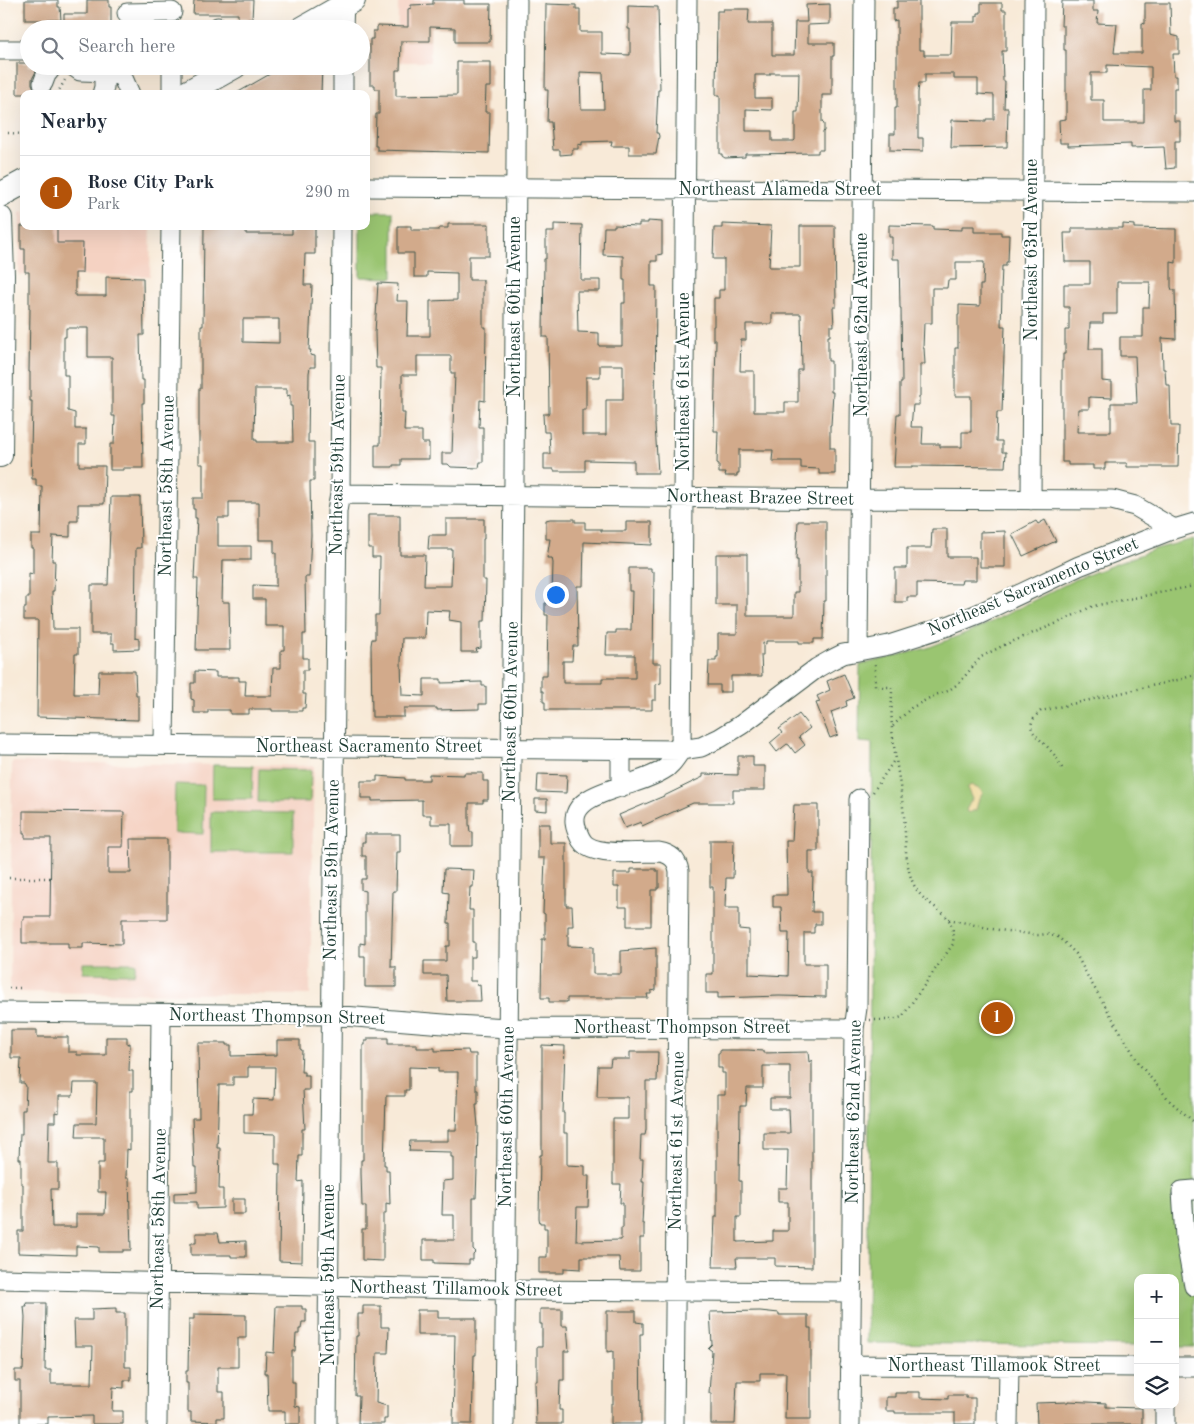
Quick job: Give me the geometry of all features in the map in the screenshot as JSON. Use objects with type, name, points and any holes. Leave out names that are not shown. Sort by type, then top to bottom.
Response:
[{"type":"main road","points":[[317,20],[347,2]]},
{"type":"main road","points":[[193,90],[219,75]]},
{"type":"main road","points":[[0,195],[20,184]]},
{"type":"main road","points":[[0,218],[0,455]]},
{"type":"street","name":"Northeast 60th Avenue","points":[[504,1424],[514,496],[517,0]]},
{"type":"street","name":"Northeast 61st Avenue","points":[[674,1424],[679,1028],[678,864],[673,857],[659,852],[602,851],[594,849],[587,846],[581,840],[576,830],[575,820],[577,811],[582,804],[594,796],[665,769],[681,750],[687,0]]},
{"type":"street","name":"Northeast 62nd Avenue","points":[[858,650],[861,499],[864,0]]},
{"type":"street","name":"Northeast 63rd Avenue","points":[[1031,500],[1034,0]]},
{"type":"street","points":[[345,20],[347,2]]},
{"type":"street","points":[[127,13],[172,14]]},
{"type":"street","points":[[0,50],[20,50]]},
{"type":"street","points":[[43,83],[46,75]]},
{"type":"street","points":[[103,90],[104,75]]},
{"type":"street","points":[[118,75],[123,78],[128,90]]},
{"type":"street","points":[[172,75],[172,90]]},
{"type":"street","points":[[343,75],[343,90]]},
{"type":"street","name":"Northeast Alameda Street","points":[[370,187],[1194,192]]},
{"type":"street","name":"Northeast 58th Avenue","points":[[164,746],[171,230]]},
{"type":"street","name":"Northeast 59th Avenue","points":[[327,1424],[342,230]]},
{"type":"street","name":"Northeast Brazee Street","points":[[340,494],[1112,500],[1135,506],[1174,529]]},
{"type":"street","name":"Northeast Sacramento Street","points":[[0,744],[621,750],[681,750],[701,747],[741,725],[817,668],[843,654],[889,645],[948,626],[978,614],[1078,566],[1194,523]]},
{"type":"street","points":[[620,787],[621,750]]},
{"type":"street","name":"Northeast 62nd Avenue","points":[[850,1424],[854,1029],[857,1008],[859,800]]},
{"type":"street","name":"Northeast Thompson Street","points":[[0,1012],[331,1015],[508,1028],[854,1029]]},
{"type":"street","name":"Northeast 58th Avenue","points":[[157,1424],[161,1014]]},
{"type":"street","points":[[1194,1190],[1182,1191],[1185,1238],[1194,1286]]},
{"type":"street","name":"Northeast Tillamook Street","points":[[0,1279],[505,1290],[851,1292]]},
{"type":"street","name":"Northeast Tillamook Street","points":[[850,1364],[1134,1367]]},
{"type":"street","points":[[1008,1424],[1009,1366]]},
{"type":"street","points":[[1179,1367],[1194,1367]]},
{"type":"street","points":[[1165,1409],[1165,1424]]},
{"type":"path","points":[[8,133],[20,134]]},
{"type":"path","points":[[892,727],[911,708],[934,695],[948,691],[959,683],[981,657],[1004,645],[1093,606],[1194,586]]},
{"type":"path","points":[[875,662],[875,687],[892,687],[892,727],[904,817],[906,858],[915,887],[928,902],[949,919],[992,929],[1038,935],[1047,934],[1058,938],[1068,946],[1076,954],[1140,1065],[1170,1101],[1194,1122]]},
{"type":"path","points":[[1062,768],[1052,751],[1031,729],[1034,717],[1041,711],[1182,679],[1194,674]]},
{"type":"path","points":[[859,800],[872,794],[896,758]]},
{"type":"path","points":[[9,878],[50,878]]},
{"type":"path","points":[[854,1029],[868,1020],[892,1020],[902,1016],[952,944],[954,931],[949,919]]},
{"type":"path","points":[[9,988],[20,988]]},
{"type":"shaded area","points":[[403,0],[431,0],[430,62],[397,62],[398,3]]},
{"type":"shaded area","points":[[20,213],[20,230],[151,230],[150,276],[19,275]]},
{"type":"shaded area","points":[[12,762],[314,766],[310,995],[10,992]]},
{"type":"green space","points":[[370,212],[393,212],[393,278],[360,277],[360,230],[370,230]]},
{"type":"green space","points":[[1194,539],[1194,1347],[1179,1347],[1179,1274],[1134,1274],[1134,1346],[867,1343],[872,743],[859,742],[860,665],[927,648],[981,627],[1074,580],[1155,549]]},
{"type":"green space","points":[[213,765],[253,766],[252,799],[212,799]]},
{"type":"green space","points":[[259,769],[311,770],[310,802],[258,802]]},
{"type":"green space","points":[[175,784],[204,785],[203,834],[174,833]]},
{"type":"green space","points":[[211,812],[293,813],[293,852],[211,852]]},
{"type":"green space","points":[[83,963],[136,964],[134,974],[83,973]]},
{"type":"sand","points":[[971,785],[983,793],[976,810],[968,813],[966,810],[972,799],[967,788]]},
{"type":"building","points":[[25,0],[58,0],[61,20],[25,20]]},
{"type":"building","points":[[87,0],[109,0],[111,20],[64,20],[64,14],[87,14]]},
{"type":"building","points":[[194,0],[253,0],[252,19],[238,19],[238,14],[193,14]]},
{"type":"building","points":[[433,0],[464,0],[464,4],[491,4],[490,42],[455,42],[455,28],[430,27],[430,41],[401,41],[400,70],[396,70],[396,96],[457,95],[457,62],[491,62],[491,87],[486,87],[485,112],[490,112],[489,153],[377,150],[377,146],[375,146],[376,114],[379,114],[379,89],[375,89],[375,85],[370,85],[370,39],[373,39],[373,31],[377,31],[377,26],[408,27],[408,9],[411,8],[411,5],[433,4]]},
{"type":"building","points":[[897,1],[919,1],[919,50],[924,50],[924,55],[951,55],[952,22],[976,22],[976,16],[978,16],[978,13],[981,13],[981,3],[1002,3],[1002,10],[1006,10],[1006,51],[1002,51],[1003,81],[1005,81],[1004,108],[1008,108],[1007,147],[951,148],[952,120],[986,121],[986,119],[994,119],[994,95],[978,94],[978,79],[954,79],[954,74],[925,74],[925,83],[919,83],[918,93],[918,138],[923,138],[923,151],[890,150],[890,134],[895,134],[895,108],[897,108],[897,20],[893,21],[893,8],[897,8]]},
{"type":"building","points":[[1062,1],[1093,1],[1093,11],[1098,11],[1097,23],[1117,24],[1114,53],[1142,53],[1142,23],[1145,24],[1145,3],[1170,3],[1171,35],[1179,37],[1179,54],[1173,54],[1174,76],[1177,76],[1177,88],[1174,88],[1174,121],[1180,121],[1180,141],[1175,141],[1175,168],[1166,169],[1164,147],[1131,148],[1131,144],[1068,146],[1068,143],[1060,143],[1059,120],[1066,119],[1066,50],[1064,50],[1064,26],[1061,26]],"holes":[[[1107,65],[1151,67],[1151,90],[1144,90],[1144,122],[1104,122],[1104,100],[1091,100],[1091,73],[1107,73]]]},
{"type":"building","points":[[546,4],[576,5],[576,9],[580,9],[580,32],[602,32],[602,54],[630,55],[628,6],[658,7],[660,90],[658,90],[656,133],[659,136],[656,154],[629,154],[629,146],[611,146],[612,141],[582,142],[582,145],[578,144],[578,149],[572,149],[572,154],[560,155],[560,150],[553,150],[551,122],[547,122],[548,90],[545,90]],"holes":[[[580,72],[603,73],[604,109],[581,109]]]},
{"type":"building","points":[[830,4],[830,24],[808,25],[808,43],[834,43],[832,95],[822,95],[823,150],[818,150],[818,153],[745,154],[745,157],[725,158],[720,154],[720,95],[716,95],[717,11],[723,11],[723,9],[749,9],[748,24],[772,24],[772,55],[794,55],[795,22],[807,22],[806,5]],"holes":[[[799,73],[798,112],[795,112],[795,140],[772,141],[772,131],[746,131],[746,109],[772,110],[772,98],[755,98],[755,75]]]},
{"type":"building","points":[[17,63],[20,63],[20,75],[34,75],[32,84],[35,90],[20,90],[20,94],[17,94]]},
{"type":"building","points":[[268,75],[322,75],[321,90],[242,90]]},
{"type":"building","points":[[648,221],[662,222],[662,254],[657,255],[657,261],[651,261],[651,286],[656,286],[655,425],[658,473],[634,473],[634,461],[585,460],[585,471],[554,471],[554,469],[544,469],[544,454],[550,454],[549,432],[544,432],[543,414],[548,414],[549,412],[548,337],[543,337],[546,232],[554,232],[554,224],[582,225],[581,280],[600,280],[600,291],[577,291],[578,332],[599,333],[599,346],[622,346],[622,303],[625,303],[623,256],[603,255],[604,227],[614,227],[614,225],[639,226],[639,223],[648,223]],"holes":[[[600,365],[623,365],[623,400],[606,400],[606,435],[582,435],[582,410],[586,410],[586,377],[600,377]]]},
{"type":"building","points":[[448,224],[489,224],[489,256],[469,256],[469,280],[483,280],[483,327],[486,327],[485,401],[480,400],[479,427],[483,427],[483,462],[480,462],[479,468],[451,467],[448,464],[442,464],[442,453],[452,453],[455,373],[451,373],[451,356],[417,356],[417,375],[402,375],[402,413],[405,413],[404,431],[422,431],[422,443],[429,443],[429,459],[401,459],[401,465],[375,467],[375,445],[380,445],[381,368],[376,368],[375,333],[378,283],[398,284],[397,301],[408,301],[407,336],[430,336],[430,301],[457,300],[457,273],[427,272],[427,277],[414,277],[414,253],[398,253],[398,226],[411,226],[411,230],[439,230],[439,228],[448,228]]},
{"type":"building","points":[[722,224],[771,226],[769,267],[800,267],[800,226],[835,226],[836,307],[833,307],[834,326],[830,326],[830,336],[828,336],[828,361],[831,361],[831,392],[833,392],[830,448],[835,448],[835,474],[819,474],[819,469],[801,468],[801,461],[772,461],[773,450],[739,450],[739,473],[737,473],[737,476],[725,476],[726,473],[719,473],[719,464],[717,463],[718,431],[714,431],[716,340],[713,340],[713,326],[714,298],[719,298],[719,290],[724,290],[724,259],[713,259],[714,228],[722,228]],"holes":[[[772,314],[801,314],[802,370],[798,370],[798,402],[785,402],[785,412],[754,412],[754,371],[740,371],[741,340],[746,340],[746,324],[772,324]]]},
{"type":"building","points":[[1123,224],[1134,225],[1134,228],[1176,229],[1176,263],[1171,262],[1171,287],[1172,290],[1175,290],[1176,339],[1162,338],[1163,369],[1165,369],[1166,385],[1170,385],[1171,426],[1179,426],[1178,467],[1127,467],[1127,463],[1105,463],[1105,469],[1093,469],[1093,465],[1068,465],[1068,462],[1062,462],[1062,361],[1063,354],[1065,354],[1065,330],[1069,330],[1069,307],[1064,307],[1064,284],[1090,284],[1090,262],[1065,262],[1064,233],[1072,233],[1072,228],[1123,228]],"holes":[[[1117,282],[1150,282],[1149,307],[1143,307],[1143,337],[1120,337],[1120,356],[1135,356],[1137,403],[1111,403],[1111,432],[1077,432],[1078,409],[1089,409],[1089,397],[1112,398],[1112,382],[1102,381],[1102,349],[1089,349],[1090,323],[1103,323],[1103,314],[1117,314]]]},
{"type":"building","points":[[889,225],[933,226],[933,229],[962,230],[962,226],[974,226],[974,232],[1001,232],[1001,235],[1009,235],[1008,262],[1006,262],[1006,266],[1002,266],[1001,326],[1005,326],[1002,412],[997,412],[996,441],[1002,441],[1002,452],[1006,452],[1005,467],[894,467],[897,414],[900,414],[900,383],[902,383],[901,308],[899,259],[892,259],[892,237],[889,237]],"holes":[[[956,262],[984,262],[983,285],[980,285],[980,306],[959,305],[958,348],[955,348],[955,396],[971,396],[971,432],[962,432],[962,447],[940,447],[940,444],[922,444],[923,427],[911,427],[913,405],[919,405],[920,364],[925,364],[923,348],[924,323],[932,323],[932,288],[947,288],[948,280],[956,280]]]},
{"type":"building","points":[[21,230],[57,230],[57,243],[83,243],[82,273],[75,273],[75,296],[106,296],[106,277],[143,278],[144,335],[140,335],[141,380],[144,380],[144,403],[142,403],[143,468],[110,470],[110,444],[114,444],[115,416],[112,416],[112,357],[88,357],[88,328],[66,328],[66,337],[64,337],[64,375],[68,375],[68,411],[75,413],[75,429],[86,429],[86,444],[79,444],[79,466],[105,466],[104,504],[78,504],[78,521],[70,521],[70,537],[53,536],[52,561],[55,561],[54,591],[52,591],[53,629],[78,629],[78,654],[75,654],[74,694],[98,694],[99,671],[135,671],[136,695],[138,695],[138,720],[37,717],[38,620],[24,620],[24,608],[26,608],[26,598],[29,598],[29,573],[33,574],[31,535],[41,535],[42,486],[36,486],[36,479],[32,479],[29,272],[25,272],[25,249],[21,249]]},
{"type":"building","points":[[204,230],[246,230],[246,234],[292,234],[292,230],[315,230],[315,254],[305,254],[304,285],[312,285],[309,350],[311,350],[310,355],[315,356],[315,367],[310,367],[309,373],[308,442],[314,442],[314,481],[310,481],[311,535],[309,577],[305,577],[306,634],[303,634],[303,658],[308,658],[308,670],[303,670],[303,694],[306,694],[305,708],[302,708],[302,711],[249,709],[249,714],[230,714],[230,710],[208,710],[208,713],[194,713],[194,700],[191,699],[191,683],[195,683],[195,671],[216,672],[216,677],[239,677],[239,681],[246,681],[245,696],[272,696],[273,668],[281,668],[281,650],[284,650],[284,626],[265,626],[265,599],[253,599],[253,585],[276,586],[274,540],[259,540],[259,502],[229,502],[229,518],[218,518],[218,546],[251,546],[251,560],[223,560],[222,602],[229,602],[230,650],[196,650],[198,579],[194,579],[197,518],[195,518],[195,509],[193,509],[193,498],[203,498],[203,464],[199,464],[201,326],[203,326]],"holes":[[[243,319],[279,319],[279,343],[243,342]],[[255,389],[287,389],[287,396],[290,395],[290,406],[292,406],[293,442],[257,442],[257,440],[254,440]]]},
{"type":"building","points":[[111,497],[140,497],[141,548],[136,548],[135,638],[139,639],[139,649],[114,650],[114,643],[111,643],[111,634],[91,634],[91,585],[108,585]]},
{"type":"building","points":[[368,515],[400,515],[400,555],[425,555],[424,586],[451,586],[452,549],[428,549],[429,535],[446,535],[446,519],[484,519],[483,580],[486,580],[485,621],[481,621],[481,648],[476,649],[477,652],[461,652],[461,622],[449,620],[450,611],[426,610],[425,638],[402,638],[401,662],[402,695],[424,696],[424,679],[441,679],[441,683],[482,682],[482,686],[486,686],[486,704],[479,704],[479,709],[437,710],[437,708],[404,708],[404,717],[372,717],[371,645],[372,639],[375,639],[375,615],[379,615],[380,557],[372,557],[372,548],[368,548]]},
{"type":"building","points":[[575,519],[575,522],[585,522],[585,529],[601,529],[601,531],[626,531],[626,522],[652,522],[652,545],[584,542],[583,586],[577,586],[578,646],[573,646],[572,661],[563,661],[563,683],[602,683],[602,678],[635,678],[635,655],[606,655],[607,633],[616,633],[616,630],[631,630],[632,591],[629,591],[629,568],[651,568],[651,572],[654,572],[653,663],[661,663],[661,683],[656,684],[656,700],[652,700],[652,710],[545,710],[543,691],[541,691],[541,676],[547,676],[548,615],[545,615],[545,603],[549,603],[549,598],[552,598],[553,563],[552,558],[547,558],[550,539],[546,539],[546,520]]},
{"type":"building","points":[[1045,520],[1056,541],[1023,556],[1012,534],[1036,521],[1038,524]]},
{"type":"building","points":[[798,521],[826,521],[826,601],[824,601],[823,639],[814,639],[814,643],[766,641],[766,644],[763,643],[763,655],[761,655],[762,676],[731,676],[731,692],[720,692],[720,685],[708,685],[709,661],[716,661],[716,657],[718,657],[718,634],[737,634],[737,605],[716,605],[716,554],[747,554],[747,616],[794,616],[794,592],[798,592],[798,560],[796,560]]},
{"type":"building","points":[[932,529],[947,529],[947,557],[976,557],[976,580],[962,580],[961,584],[917,583],[917,597],[907,597],[907,602],[895,602],[895,568],[907,568],[907,548],[931,548]]},
{"type":"building","points":[[1005,531],[1005,567],[980,567],[980,532]]},
{"type":"building","points":[[844,674],[854,698],[846,701],[847,706],[831,712],[838,735],[830,738],[816,703],[820,702],[817,696],[830,690],[827,681]]},
{"type":"building","points":[[799,714],[810,728],[799,737],[805,745],[795,753],[787,744],[777,752],[770,743],[782,733],[779,729]]},
{"type":"building","points":[[738,756],[753,756],[753,766],[765,766],[765,790],[733,790],[733,803],[693,803],[642,826],[641,822],[625,828],[619,815],[703,777],[703,774],[738,775]]},
{"type":"building","points":[[464,773],[483,773],[483,781],[488,781],[488,800],[483,800],[483,803],[469,803],[469,824],[470,832],[473,832],[473,846],[451,846],[451,824],[431,824],[431,815],[422,815],[422,800],[372,801],[372,798],[361,798],[361,781],[377,781],[377,776],[405,778],[405,780],[429,780],[429,774],[464,775]]},
{"type":"building","points":[[538,774],[567,775],[566,793],[537,792]]},
{"type":"building","points":[[535,799],[547,799],[547,811],[535,810]]},
{"type":"building","points":[[794,805],[818,805],[818,851],[809,851],[809,873],[813,873],[812,912],[821,912],[821,924],[815,924],[814,933],[804,933],[804,964],[826,964],[826,997],[718,998],[718,993],[706,993],[706,974],[713,974],[713,887],[710,887],[710,840],[734,840],[733,878],[726,878],[725,908],[739,908],[739,929],[749,930],[749,974],[788,976],[789,933],[782,933],[781,907],[773,907],[773,895],[787,895],[786,841],[792,841]]},
{"type":"building","points":[[23,811],[124,812],[123,847],[108,847],[108,873],[131,873],[130,839],[167,839],[167,919],[122,919],[122,944],[83,943],[83,948],[68,948],[68,943],[22,943],[22,920],[24,920],[24,917],[50,917],[51,838],[25,838],[25,834],[23,834]]},
{"type":"building","points":[[538,824],[550,824],[550,843],[566,843],[566,906],[572,906],[573,926],[568,926],[568,946],[593,947],[593,974],[621,974],[621,951],[656,948],[656,990],[651,991],[651,994],[647,994],[648,998],[567,998],[567,1002],[549,1002],[549,998],[541,998],[542,939],[545,939],[545,914],[543,913],[545,858],[538,858]]},
{"type":"building","points":[[365,834],[400,834],[400,852],[397,852],[396,891],[393,891],[391,967],[396,967],[396,987],[365,987],[365,956],[360,956],[360,943],[365,944],[365,891],[361,890],[361,879],[366,879],[366,856],[362,856],[362,842],[365,842]]},
{"type":"building","points":[[444,869],[474,870],[473,887],[470,887],[469,910],[473,910],[475,957],[470,957],[470,981],[476,981],[477,986],[480,985],[481,1001],[447,1001],[446,975],[424,975],[424,961],[446,961],[446,946],[450,946],[450,923],[448,923],[449,893],[443,892]]},
{"type":"building","points":[[631,869],[656,869],[656,871],[659,871],[659,888],[651,890],[651,926],[627,926],[627,907],[619,907],[619,887],[614,887],[614,873],[631,873]]},
{"type":"building","points":[[11,1030],[37,1030],[37,1037],[68,1037],[68,1052],[77,1052],[77,1055],[106,1055],[106,1037],[127,1037],[127,1044],[130,1043],[129,1071],[133,1071],[133,1091],[130,1091],[130,1150],[127,1149],[126,1178],[129,1178],[131,1250],[99,1252],[99,1247],[76,1246],[76,1255],[18,1253],[18,1231],[23,1231],[23,1184],[21,1184],[21,1159],[19,1159],[22,1110],[25,1110],[26,1086],[24,1083],[20,1083],[21,1058],[11,1058]],"holes":[[[74,1083],[97,1083],[96,1123],[77,1123],[76,1137],[104,1137],[104,1163],[98,1163],[98,1192],[106,1192],[105,1214],[76,1214],[76,1227],[52,1227],[51,1189],[58,1189],[58,1163],[48,1163],[49,1122],[55,1122],[55,1112],[59,1113],[59,1096],[73,1096]]]},
{"type":"building","points":[[368,1038],[388,1038],[388,1044],[417,1044],[417,1048],[435,1048],[435,1051],[468,1050],[469,1054],[476,1054],[478,1126],[476,1198],[473,1198],[473,1249],[476,1252],[473,1255],[473,1260],[469,1260],[469,1264],[434,1263],[434,1260],[423,1260],[423,1240],[454,1240],[454,1215],[442,1215],[443,1181],[453,1180],[453,1157],[451,1157],[451,1152],[409,1151],[410,1141],[448,1141],[448,1130],[456,1130],[458,1072],[438,1072],[438,1068],[409,1067],[409,1090],[405,1090],[405,1096],[386,1096],[384,1165],[386,1165],[386,1170],[389,1170],[390,1204],[386,1203],[386,1214],[383,1214],[383,1261],[362,1260],[362,1229],[366,1229],[366,1206],[362,1206],[361,1173],[361,1160],[363,1160],[363,1045],[365,1045],[365,1041],[368,1041]]},
{"type":"building","points":[[277,1040],[300,1040],[300,1049],[302,1050],[301,1072],[304,1072],[304,1075],[309,1075],[309,1090],[303,1090],[305,1129],[302,1129],[302,1156],[299,1156],[298,1182],[303,1181],[302,1262],[279,1261],[280,1164],[275,1164],[275,1134],[244,1133],[244,1114],[252,1114],[253,1099],[274,1100],[275,1067],[248,1067],[248,1077],[233,1077],[233,1085],[219,1085],[217,1148],[220,1148],[219,1189],[223,1189],[223,1208],[197,1209],[197,1202],[174,1202],[174,1193],[197,1192],[197,1167],[194,1167],[192,1118],[199,1118],[198,1043],[226,1043],[226,1045],[231,1045],[231,1056],[277,1055]]},
{"type":"building","points":[[542,1045],[565,1046],[563,1113],[564,1133],[567,1133],[567,1165],[585,1166],[585,1176],[589,1176],[588,1207],[577,1207],[576,1241],[621,1240],[621,1228],[623,1228],[623,1203],[620,1203],[621,1184],[613,1184],[613,1119],[628,1119],[628,1097],[597,1097],[598,1066],[610,1066],[611,1059],[630,1059],[630,1052],[658,1052],[657,1081],[646,1081],[646,1130],[645,1135],[641,1135],[640,1159],[643,1159],[642,1224],[644,1224],[644,1238],[640,1238],[640,1271],[620,1271],[619,1257],[581,1257],[581,1269],[564,1268],[564,1273],[539,1273],[539,1257],[547,1257],[547,1228],[544,1228],[544,1223],[540,1223],[539,1218],[540,1155],[542,1155]]},
{"type":"building","points":[[720,1050],[763,1051],[763,1053],[808,1052],[809,1062],[812,1060],[812,1267],[775,1266],[775,1258],[736,1258],[737,1267],[713,1267],[715,1217],[717,1217],[717,1095],[725,1095],[725,1073],[722,1073],[722,1068],[718,1068],[718,1053],[720,1053]],"holes":[[[763,1066],[790,1066],[790,1098],[770,1098],[770,1109],[789,1109],[790,1133],[764,1133],[764,1150],[788,1150],[787,1188],[778,1188],[778,1202],[788,1202],[788,1231],[773,1231],[773,1241],[737,1242],[737,1217],[741,1217],[741,1181],[739,1181],[740,1106],[746,1106],[747,1088],[763,1088]]]},
{"type":"building","points":[[232,1199],[245,1199],[245,1214],[232,1214]]},
{"type":"building","points":[[196,1233],[218,1233],[220,1242],[246,1241],[246,1257],[191,1255],[191,1243],[196,1243]]},
{"type":"building","points":[[26,1303],[46,1303],[45,1370],[51,1370],[51,1384],[92,1384],[93,1346],[75,1346],[74,1320],[92,1320],[92,1309],[116,1308],[116,1313],[125,1313],[125,1367],[131,1367],[131,1380],[124,1380],[124,1388],[113,1387],[112,1411],[123,1411],[123,1424],[92,1424],[92,1416],[48,1417],[48,1424],[20,1424],[20,1381],[15,1381],[15,1370],[23,1370],[24,1306],[27,1306]]},
{"type":"building","points":[[276,1306],[302,1306],[302,1309],[306,1309],[306,1322],[302,1322],[299,1334],[296,1334],[295,1351],[292,1351],[292,1382],[295,1382],[295,1406],[300,1407],[300,1424],[285,1424],[285,1411],[268,1411],[267,1373],[265,1373],[266,1352],[274,1353]]},
{"type":"building","points":[[363,1306],[381,1306],[381,1327],[389,1327],[388,1353],[377,1353],[376,1403],[387,1406],[387,1419],[384,1419],[384,1424],[358,1424],[359,1396],[355,1396],[356,1336],[358,1336],[358,1314],[363,1314]]},
{"type":"building","points":[[540,1309],[562,1309],[562,1326],[567,1326],[569,1351],[564,1351],[564,1380],[560,1380],[559,1410],[562,1410],[562,1424],[536,1424],[535,1381],[537,1381],[537,1347],[542,1347]]},
{"type":"building","points":[[417,1310],[438,1310],[438,1318],[476,1318],[472,1424],[453,1424],[455,1335],[417,1335]]},
{"type":"building","points":[[607,1311],[636,1311],[636,1322],[643,1323],[643,1334],[640,1334],[641,1424],[611,1424],[613,1351],[607,1352]]},
{"type":"building","points":[[760,1311],[779,1313],[779,1315],[808,1315],[808,1328],[811,1328],[811,1419],[785,1419],[786,1373],[760,1373],[760,1381],[737,1381],[735,1424],[711,1424],[711,1393],[709,1393],[712,1351],[708,1348],[712,1344],[710,1312]]},
{"type":"building","points":[[194,1314],[246,1315],[246,1338],[238,1338],[238,1367],[218,1367],[218,1392],[224,1392],[224,1418],[217,1418],[217,1422],[191,1421],[191,1412],[188,1412],[186,1371],[188,1371],[189,1319],[194,1319]]},
{"type":"building","points":[[920,1392],[920,1398],[948,1399],[948,1395],[966,1395],[966,1398],[975,1398],[975,1424],[955,1424],[955,1413],[895,1413],[895,1411],[886,1411],[886,1397],[895,1397],[895,1393]]},
{"type":"building","points":[[1036,1403],[1106,1403],[1106,1407],[1142,1409],[1142,1424],[1037,1424]]},
{"type":"place","name":"Rose City Park","points":[[997,1018]]}]
